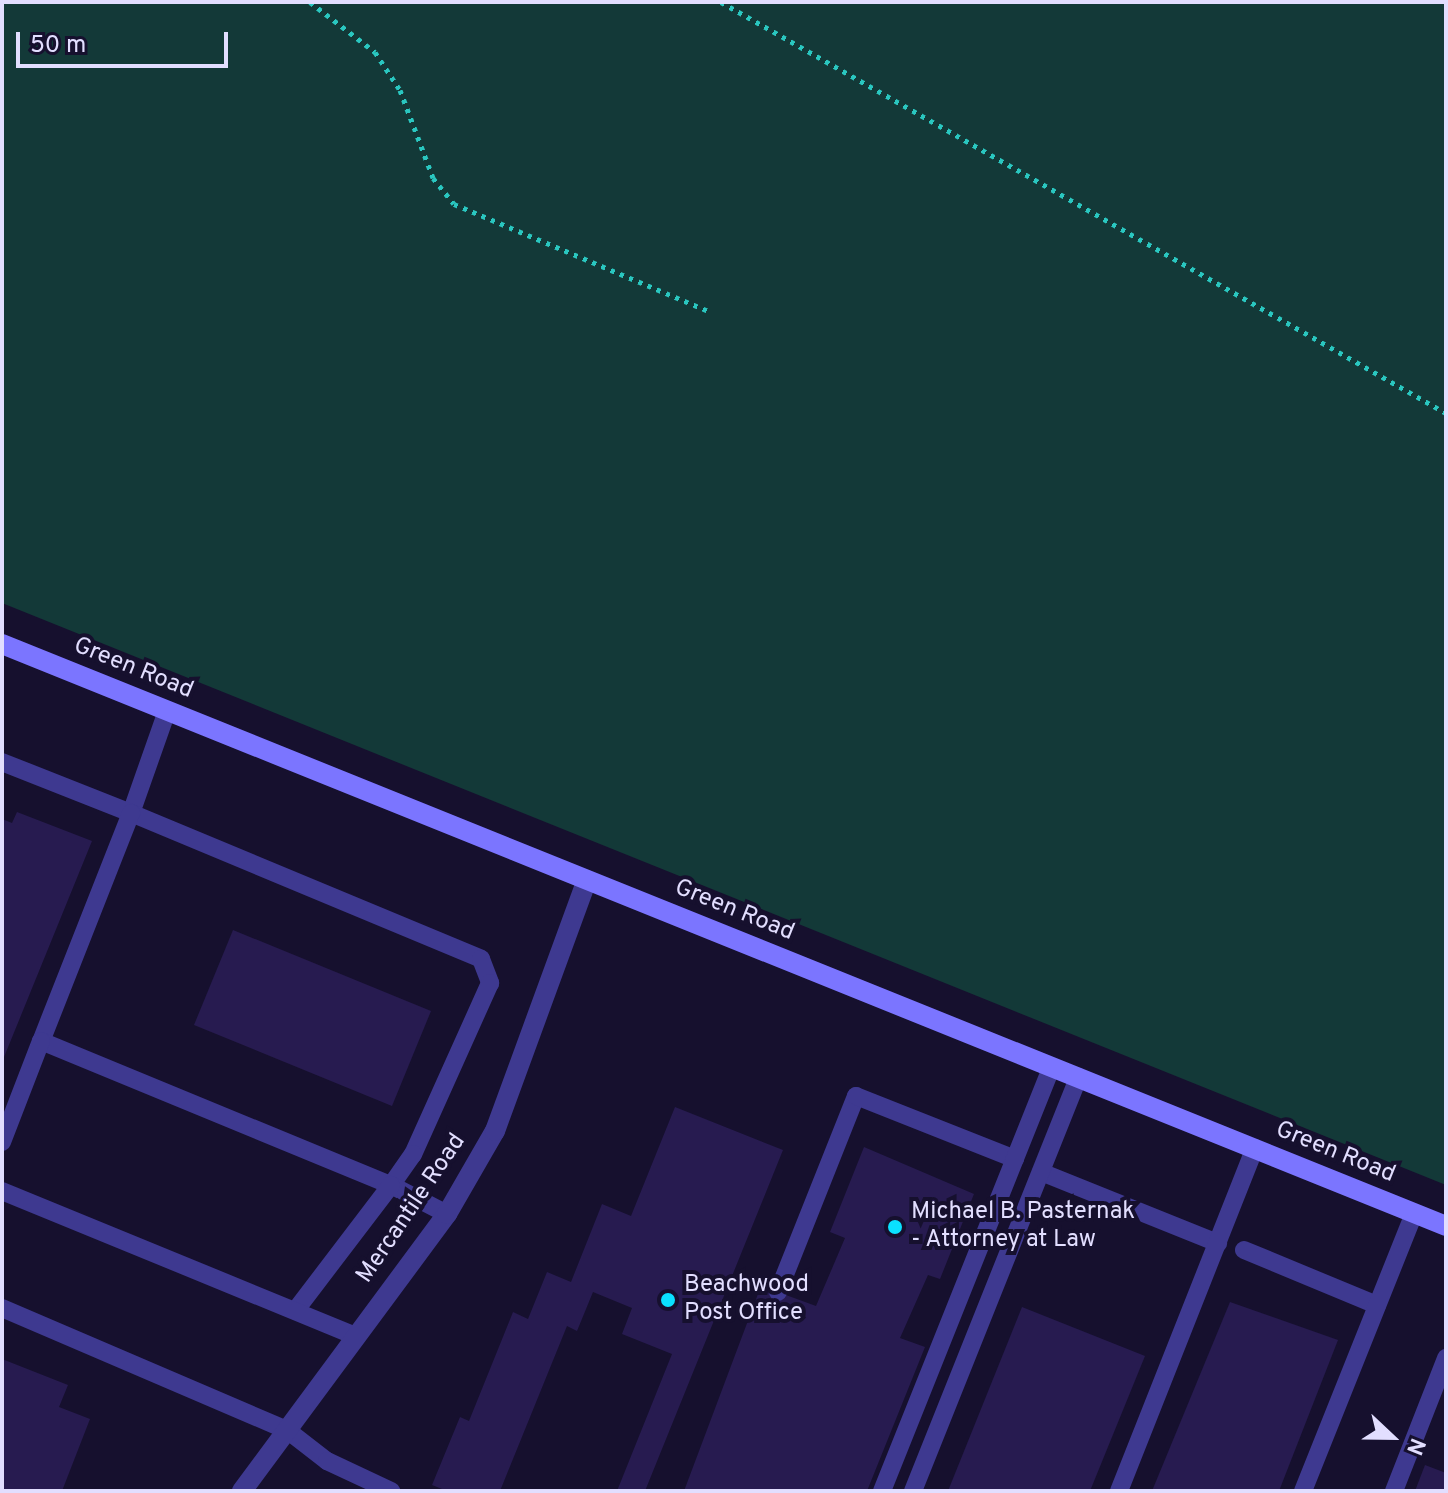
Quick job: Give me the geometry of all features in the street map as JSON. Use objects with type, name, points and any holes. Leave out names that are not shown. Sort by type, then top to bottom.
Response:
[{"type":"main road","name":"Green Road","points":[[2,644],[1446,1226]]},
{"type":"street","name":"Mercantile Road","points":[[249,1488],[287,1430],[447,1214],[495,1131],[587,880]]},
{"type":"lane","points":[[2,1142],[131,813],[167,711]]},
{"type":"lane","points":[[2,762],[481,959],[490,983],[413,1154],[295,1311]]},
{"type":"lane","points":[[41,1041],[391,1185],[447,1214]]},
{"type":"lane","points":[[882,1491],[1052,1067]]},
{"type":"lane","points":[[913,1491],[1079,1077]]},
{"type":"lane","points":[[778,1292],[856,1096],[1015,1159]]},
{"type":"lane","points":[[1119,1491],[1255,1148]]},
{"type":"lane","points":[[1041,1172],[1218,1243]]},
{"type":"lane","points":[[2,1191],[356,1336]]},
{"type":"lane","points":[[1303,1491],[1414,1213]]},
{"type":"lane","points":[[1244,1250],[1377,1305]]},
{"type":"lane","points":[[2,1308],[287,1430],[327,1461],[391,1491]]},
{"type":"lane","points":[[1394,1491],[1446,1358]]},
{"type":"path","points":[[310,2],[375,52],[400,90],[433,178],[454,204],[708,311]]},
{"type":"path","points":[[721,2],[1446,413]]},
{"type":"green space","points":[[2,2],[1446,2],[1446,1185],[2,603]]},
{"type":"building","points":[[17,812],[92,841],[2,1062],[2,819],[12,823]]},
{"type":"building","points":[[233,930],[431,1011],[392,1106],[194,1025]]},
{"type":"building","name":"Beachwood Post Office","points":[[675,1107],[783,1150],[645,1491],[617,1491],[672,1354],[622,1334],[632,1308],[593,1292],[577,1331],[567,1326],[500,1491],[447,1491],[432,1485],[460,1417],[469,1421],[513,1312],[528,1319],[547,1272],[571,1282],[602,1204],[631,1216]]},
{"type":"building","points":[[864,1147],[974,1194],[940,1279],[928,1275],[900,1338],[925,1347],[867,1491],[684,1491],[761,1286],[816,1306],[845,1238],[830,1232]]},
{"type":"building","points":[[1230,1302],[1338,1340],[1279,1491],[1152,1491]]},
{"type":"building","points":[[1022,1307],[1145,1356],[1090,1491],[948,1491]]},
{"type":"building","points":[[2,1359],[68,1385],[59,1407],[90,1419],[62,1491],[2,1491]]},
{"type":"building","points":[[1425,1465],[1446,1473],[1446,1491],[1415,1491]]},
{"type":"place","name":"Michael B. Pasternak - Attorney at Law","points":[[895,1227]]},
{"type":"place","name":"Beachwood Post Office","points":[[668,1300]]}]
